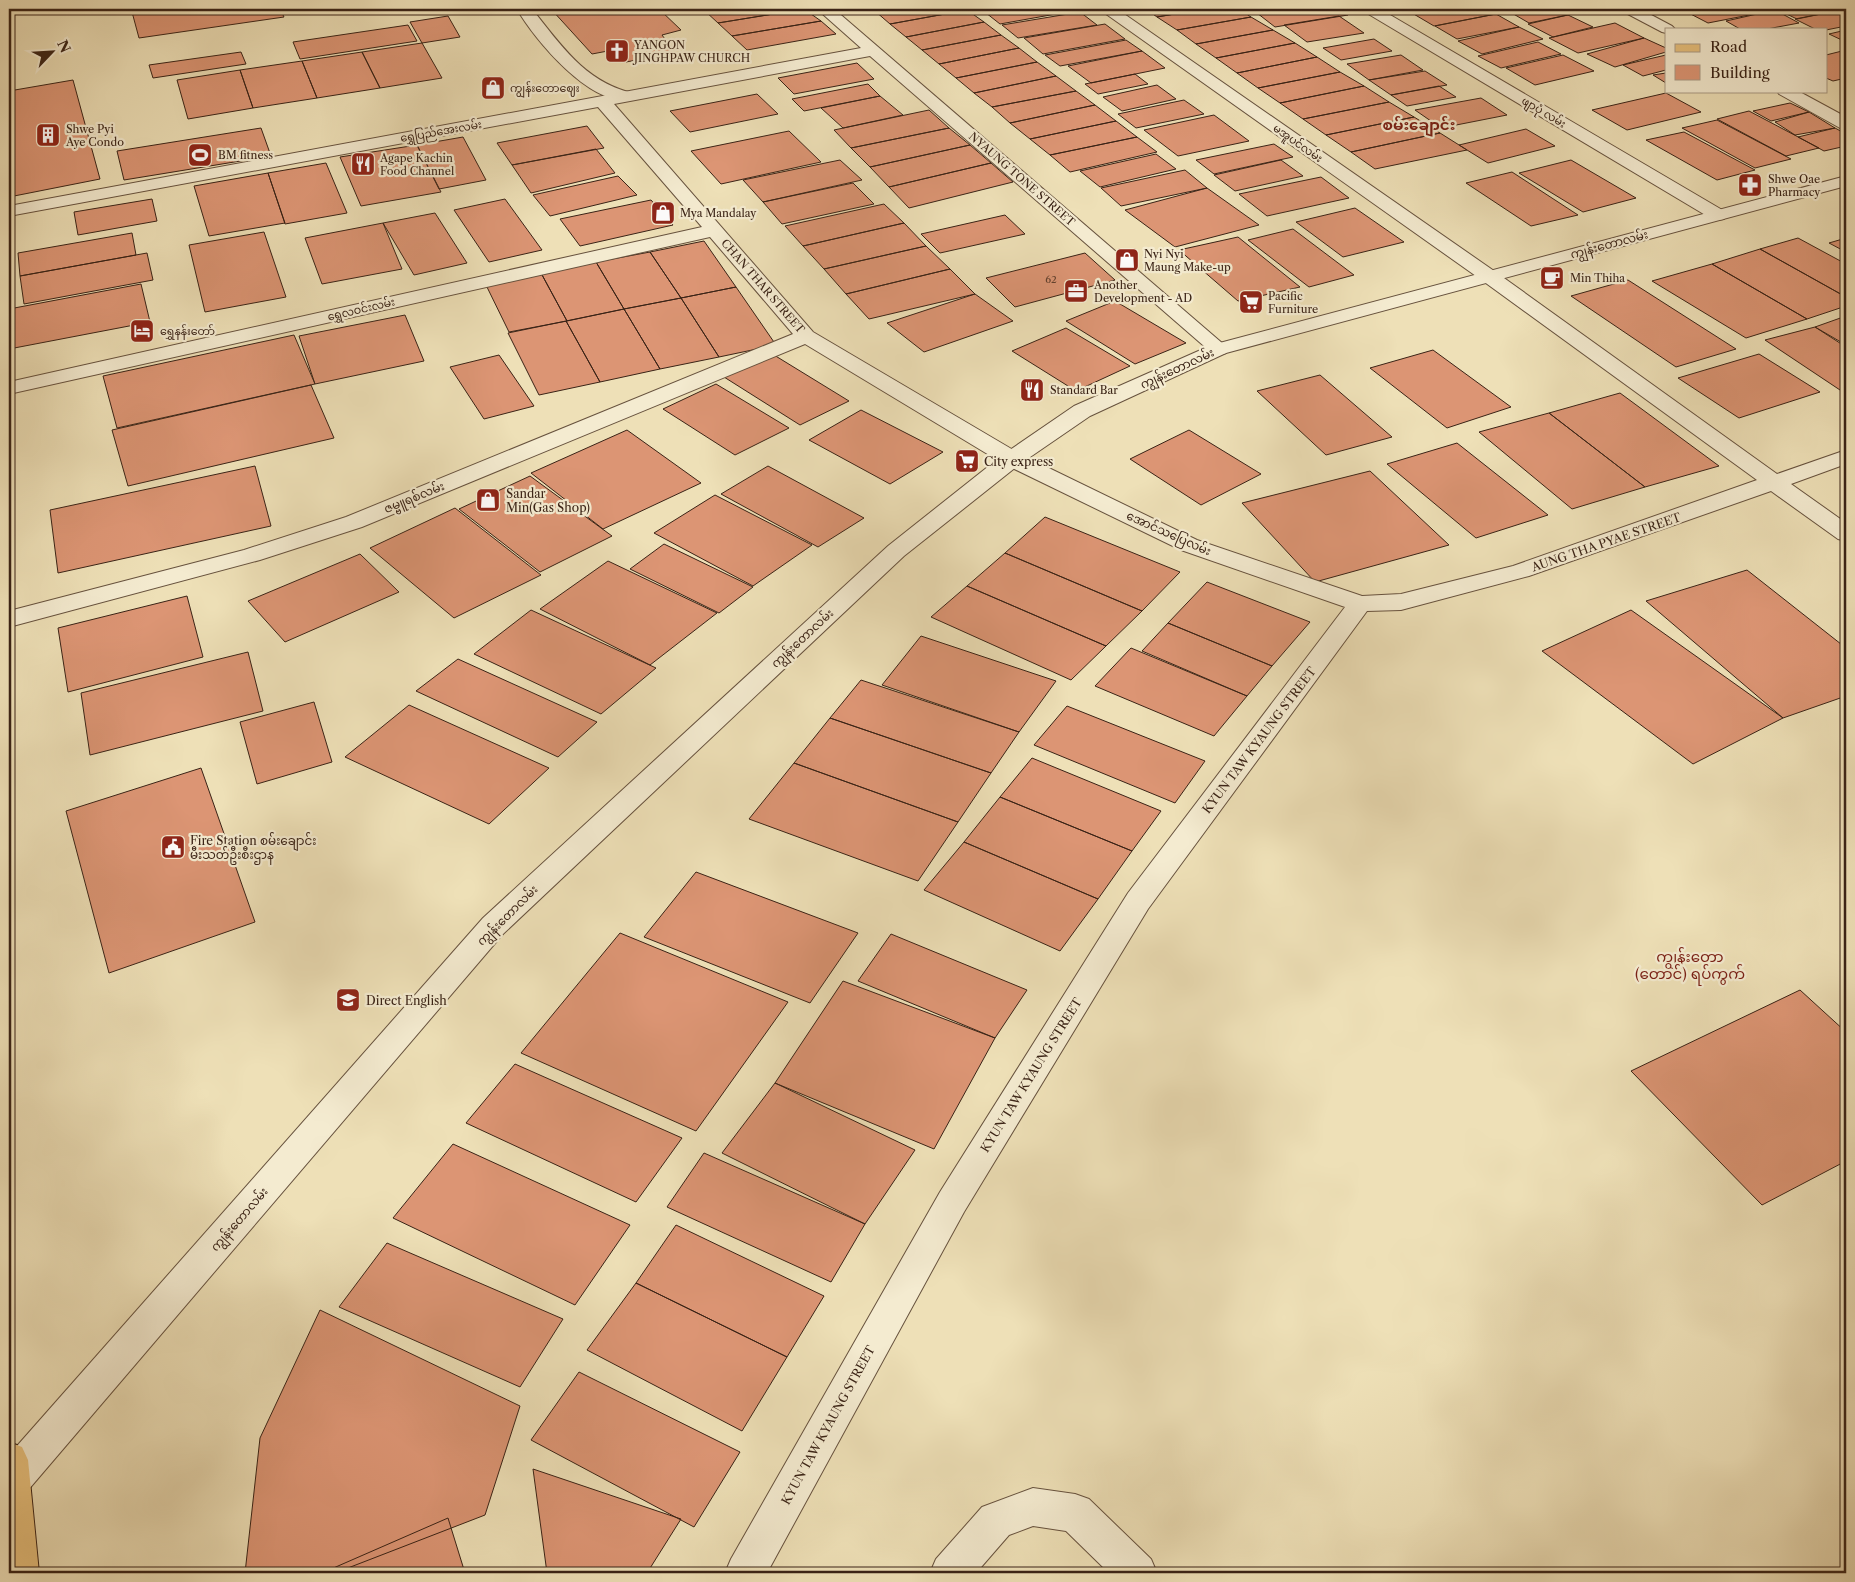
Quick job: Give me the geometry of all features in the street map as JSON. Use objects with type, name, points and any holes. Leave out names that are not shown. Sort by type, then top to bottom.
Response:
[{"type":"main road","points":[[9,1475],[19,1573]]},
{"type":"street","points":[[524,9],[581,75],[598,87],[626,96]]},
{"type":"street","name":"NYAUNG TONE STREET","points":[[825,9],[1218,349]]},
{"type":"street","name":"မအူပင်လမ်း","points":[[1107,9],[1490,277],[1846,534]]},
{"type":"street","name":"ဖျာပုံ လမ်း","points":[[1370,9],[1718,215]]},
{"type":"street","points":[[1629,9],[1665,28]]},
{"type":"street","name":"ရွှေပြည်အေးလမ်း","points":[[9,211],[873,51]]},
{"type":"street","points":[[1787,92],[1846,124]]},
{"type":"street","name":"CHAN THAR STREET","points":[[602,101],[806,336],[1012,459]]},
{"type":"street","name":"ကျွန်းတောလမ်း","points":[[9,1475],[492,926],[896,551],[1012,459],[1082,411],[1218,349],[1846,181]]},
{"type":"street","name":"ရွှေလဝင်းလမ်း","points":[[9,388],[714,230]]},
{"type":"street","name":"ဇမ္ဗူရစ်လမ်း","points":[[9,619],[252,555],[354,522],[806,336]]},
{"type":"street","name":"AUNG THA PYAE STREET","points":[[1360,604],[1401,602],[1521,571],[1846,457]]},
{"type":"street","name":"အောင်သပြေလမ်း","points":[[1012,459],[1189,545],[1360,604]]},
{"type":"street","name":"KYUN TAW KYAUNG STREET","points":[[746,1573],[952,1202],[1138,901],[1360,604]]},
{"type":"street","points":[[950,1573],[996,1521],[1033,1507],[1075,1513],[1137,1573]]},
{"type":"building","points":[[155,9],[280,9],[284,17],[139,38],[132,12]]},
{"type":"building","points":[[551,9],[659,9],[681,30],[662,35],[675,53],[626,62],[613,50],[592,54]]},
{"type":"building","points":[[718,9],[804,9],[718,23],[705,11]]},
{"type":"building","points":[[804,9],[821,21],[732,36],[718,23]]},
{"type":"building","points":[[889,9],[967,10],[890,24],[875,11]]},
{"type":"building","points":[[981,9],[1049,9],[1056,14],[1000,24]]},
{"type":"building","points":[[1146,9],[1204,9],[1157,17]]},
{"type":"building","points":[[1204,9],[1239,9],[1251,17],[1177,30],[1157,17]]},
{"type":"building","points":[[1250,9],[1286,9],[1257,13]]},
{"type":"building","points":[[1286,9],[1339,9],[1348,15],[1275,27],[1257,13]]},
{"type":"building","points":[[1436,9],[1506,9],[1511,11],[1434,26],[1412,13]]},
{"type":"building","points":[[1527,9],[1576,9],[1582,12],[1529,23],[1510,12]]},
{"type":"building","points":[[1681,9],[1772,9],[1775,10],[1708,23]]},
{"type":"building","points":[[1776,9],[1845,9],[1797,19]]},
{"type":"building","points":[[1846,9],[1846,26],[1828,30],[1828,28],[1813,28],[1795,19]]},
{"type":"building","points":[[967,10],[984,22],[906,37],[890,24]]},
{"type":"building","points":[[1775,10],[1799,23],[1772,28],[1738,28],[1726,21]]},
{"type":"building","points":[[1080,12],[1097,25],[1018,38],[1002,25]]},
{"type":"building","points":[[1496,14],[1519,27],[1457,39],[1435,26]]},
{"type":"building","points":[[1568,15],[1593,27],[1553,37],[1528,24]]},
{"type":"building","points":[[448,16],[460,37],[422,43],[410,22]]},
{"type":"building","points":[[1339,16],[1364,33],[1307,42],[1284,25]]},
{"type":"building","points":[[1251,17],[1273,30],[1196,44],[1177,30]]},
{"type":"building","points":[[821,21],[836,34],[747,50],[732,36]]},
{"type":"building","points":[[984,22],[1001,35],[922,50],[906,37]]},
{"type":"building","points":[[1615,23],[1644,38],[1578,53],[1549,38]]},
{"type":"building","points":[[1105,24],[1125,39],[1043,54],[1024,38]]},
{"type":"building","points":[[408,25],[417,41],[300,59],[293,42]]},
{"type":"building","points":[[1519,27],[1543,39],[1482,54],[1458,41]]},
{"type":"building","points":[[1273,30],[1295,43],[1216,58],[1196,44]]},
{"type":"building","points":[[1846,30],[1846,42],[1829,34]]},
{"type":"building","points":[[1001,35],[1019,48],[939,64],[922,50]]},
{"type":"building","points":[[1644,38],[1665,48],[1665,52],[1615,67],[1587,54]]},
{"type":"building","points":[[1374,39],[1392,51],[1341,60],[1323,48]]},
{"type":"building","points":[[1126,40],[1142,51],[1060,66],[1045,55]]},
{"type":"building","points":[[1538,42],[1561,54],[1501,68],[1478,56]]},
{"type":"building","points":[[422,43],[442,78],[380,88],[362,52]]},
{"type":"building","points":[[1295,43],[1317,57],[1237,73],[1216,58]]},
{"type":"building","points":[[1019,48],[1037,62],[956,78],[939,64]]},
{"type":"building","points":[[1846,50],[1846,78],[1833,81],[1828,79],[1828,54]]},
{"type":"building","points":[[1142,51],[1165,68],[1091,83],[1068,66]]},
{"type":"building","points":[[241,52],[246,64],[153,78],[149,65]]},
{"type":"building","points":[[362,52],[380,88],[317,98],[302,61]]},
{"type":"building","points":[[1401,55],[1423,70],[1369,80],[1347,64]]},
{"type":"building","points":[[1563,55],[1594,71],[1535,85],[1506,68]]},
{"type":"building","points":[[1665,55],[1665,70],[1643,76],[1623,65]]},
{"type":"building","points":[[1317,57],[1340,72],[1258,88],[1237,73]]},
{"type":"building","points":[[302,61],[317,98],[253,108],[240,70]]},
{"type":"building","points":[[1037,62],[1056,76],[974,93],[956,78]]},
{"type":"building","points":[[857,63],[874,79],[794,94],[778,78]]},
{"type":"building","points":[[240,70],[253,108],[188,119],[177,80]]},
{"type":"building","points":[[1425,71],[1447,85],[1391,95],[1369,80]]},
{"type":"building","points":[[1340,72],[1364,86],[1280,103],[1258,88]]},
{"type":"building","points":[[1665,73],[1665,82],[1653,75]]},
{"type":"building","points":[[1135,74],[1148,84],[1098,94],[1085,84]]},
{"type":"building","points":[[1056,76],[1076,91],[992,107],[974,93]]},
{"type":"building","name":"Shwe Pyi Aye Condo","points":[[73,80],[100,179],[9,197],[9,91]]},
{"type":"building","points":[[868,84],[880,96],[804,111],[792,99]]},
{"type":"building","points":[[1157,85],[1176,99],[1122,111],[1103,97]]},
{"type":"building","points":[[1364,86],[1389,102],[1303,119],[1280,103]]},
{"type":"building","points":[[1439,86],[1456,97],[1407,106],[1391,95]]},
{"type":"building","points":[[1076,91],[1095,105],[1010,123],[992,107]]},
{"type":"building","points":[[1666,93],[1701,112],[1627,130],[1592,110]]},
{"type":"building","points":[[757,94],[778,114],[690,132],[670,111]]},
{"type":"building","points":[[880,96],[903,115],[843,128],[821,108]]},
{"type":"building","points":[[1481,98],[1507,115],[1441,128],[1415,110]]},
{"type":"building","points":[[1184,100],[1204,114],[1136,128],[1118,114]]},
{"type":"building","points":[[1389,102],[1414,117],[1326,135],[1303,119]]},
{"type":"building","points":[[1790,103],[1809,112],[1771,121],[1753,111]]},
{"type":"building","points":[[1095,105],[1116,121],[1030,139],[1010,123]]},
{"type":"building","points":[[929,110],[949,128],[851,148],[834,130]]},
{"type":"building","points":[[1749,111],[1819,148],[1786,156],[1717,119]]},
{"type":"building","points":[[1809,112],[1835,128],[1795,135],[1775,122]]},
{"type":"building","points":[[1214,115],[1249,141],[1178,156],[1144,130]]},
{"type":"building","points":[[1414,117],[1440,133],[1351,152],[1326,135]]},
{"type":"building","points":[[1717,120],[1791,159],[1755,168],[1682,128]]},
{"type":"building","points":[[1116,121],[1137,137],[1050,155],[1030,139]]},
{"type":"building","points":[[587,126],[604,148],[512,165],[497,143]]},
{"type":"building","points":[[261,128],[271,156],[124,180],[117,151]]},
{"type":"building","points":[[949,128],[970,145],[870,167],[851,148]]},
{"type":"building","points":[[1835,128],[1846,134],[1846,146],[1824,151],[1798,137]]},
{"type":"building","points":[[1526,129],[1555,146],[1488,163],[1459,145]]},
{"type":"building","points":[[789,131],[821,162],[721,184],[691,151]]},
{"type":"building","points":[[1684,132],[1755,170],[1717,180],[1646,140]]},
{"type":"building","points":[[1440,133],[1467,150],[1375,169],[1351,152]]},
{"type":"building","points":[[463,137],[486,180],[439,189],[417,145]]},
{"type":"building","points":[[1137,137],[1157,152],[1070,172],[1050,155]]},
{"type":"building","points":[[1274,144],[1293,157],[1214,174],[1196,160]]},
{"type":"building","points":[[417,145],[441,192],[361,206],[340,157]]},
{"type":"building","points":[[970,145],[991,163],[889,187],[870,167]]},
{"type":"building","points":[[596,149],[615,173],[531,193],[512,165]]},
{"type":"building","points":[[1156,154],[1176,169],[1100,187],[1080,171]]},
{"type":"building","points":[[840,160],[862,180],[763,202],[743,180]]},
{"type":"building","points":[[1281,160],[1303,176],[1235,191],[1214,175]]},
{"type":"building","points":[[1571,160],[1636,198],[1583,212],[1519,173]]},
{"type":"building","points":[[326,163],[347,213],[285,224],[268,173]]},
{"type":"building","points":[[991,163],[1013,182],[909,208],[889,187]]},
{"type":"building","points":[[1185,170],[1207,188],[1121,206],[1101,188]]},
{"type":"building","points":[[1512,172],[1578,215],[1531,226],[1466,183]]},
{"type":"building","points":[[268,173],[285,223],[209,236],[194,186]]},
{"type":"building","points":[[618,176],[637,195],[550,216],[533,195]]},
{"type":"building","points":[[1321,177],[1349,198],[1267,216],[1239,194]]},
{"type":"building","points":[[853,183],[874,204],[782,224],[763,202]]},
{"type":"building","points":[[1207,188],[1259,225],[1175,247],[1125,210]]},
{"type":"building","points":[[152,199],[157,221],[78,235],[74,212]]},
{"type":"building","points":[[505,199],[542,250],[489,262],[454,210]]},
{"type":"building","points":[[651,200],[673,225],[580,246],[560,219]]},
{"type":"building","points":[[884,204],[904,223],[803,246],[785,226]]},
{"type":"building","points":[[1355,208],[1404,242],[1343,257],[1296,222]]},
{"type":"building","points":[[435,213],[467,263],[414,275],[383,223]]},
{"type":"building","points":[[1005,215],[1025,234],[940,253],[921,234]]},
{"type":"building","points":[[383,223],[402,269],[322,284],[305,238]]},
{"type":"building","points":[[904,223],[926,246],[824,269],[803,246]]},
{"type":"building","points":[[1293,229],[1354,275],[1309,287],[1248,240]]},
{"type":"building","points":[[264,232],[286,297],[205,312],[189,245]]},
{"type":"building","points":[[132,233],[136,255],[20,276],[18,253]]},
{"type":"building","points":[[1238,237],[1300,287],[1238,301],[1179,250]]},
{"type":"building","points":[[1798,238],[1846,264],[1846,297],[1760,249]]},
{"type":"building","points":[[1846,238],[1846,252],[1829,243]]},
{"type":"building","points":[[704,241],[736,287],[681,298],[650,252]]},
{"type":"building","points":[[926,246],[950,269],[846,294],[824,269]]},
{"type":"building","points":[[1760,249],[1846,297],[1846,306],[1807,319],[1712,264]]},
{"type":"building","points":[[650,252],[681,298],[624,309],[596,262]]},
{"type":"building","points":[[147,253],[153,280],[24,304],[20,276]]},
{"type":"building","points":[[1085,253],[1115,280],[1015,307],[986,278]]},
{"type":"building","points":[[596,262],[624,309],[567,321],[541,273]]},
{"type":"building","points":[[1712,264],[1807,319],[1746,338],[1652,281]]},
{"type":"building","points":[[950,269],[975,294],[869,319],[846,294]]},
{"type":"building","points":[[541,273],[567,321],[509,332],[485,283]]},
{"type":"building","points":[[1628,280],[1736,349],[1676,367],[1571,296]]},
{"type":"building","points":[[141,284],[150,322],[9,349],[9,309]]},
{"type":"building","points":[[736,287],[776,345],[719,357],[681,298]]},
{"type":"building","points":[[975,294],[1013,321],[924,352],[887,323]]},
{"type":"building","points":[[681,298],[719,357],[660,369],[624,309]]},
{"type":"building","points":[[1115,301],[1186,343],[1135,364],[1066,321]]},
{"type":"building","points":[[624,309],[660,369],[600,382],[566,321]]},
{"type":"building","points":[[405,315],[424,361],[315,384],[299,336]]},
{"type":"building","points":[[1846,316],[1846,345],[1815,327]]},
{"type":"building","points":[[566,321],[600,382],[539,395],[508,333]]},
{"type":"building","points":[[1815,327],[1846,347],[1846,394],[1765,340]]},
{"type":"building","points":[[1066,328],[1130,366],[1076,391],[1012,351]]},
{"type":"building","points":[[294,335],[315,384],[117,428],[103,376]]},
{"type":"building","points":[[1433,350],[1511,407],[1447,428],[1370,368]]},
{"type":"building","points":[[1759,354],[1820,392],[1739,418],[1678,378]]},
{"type":"building","points":[[499,355],[534,406],[484,419],[450,367]]},
{"type":"building","points":[[774,355],[849,401],[800,425],[724,377]]},
{"type":"building","points":[[1320,375],[1392,437],[1326,455],[1257,391]]},
{"type":"building","points":[[716,384],[789,428],[735,455],[663,409]]},
{"type":"building","points":[[311,385],[334,438],[128,486],[112,430]]},
{"type":"building","points":[[1620,393],[1719,466],[1645,487],[1549,413]]},
{"type":"building","points":[[861,410],[943,452],[890,484],[809,440]]},
{"type":"building","points":[[1549,413],[1645,487],[1572,509],[1479,432]]},
{"type":"building","points":[[627,430],[701,483],[603,529],[531,473]]},
{"type":"building","points":[[1189,430],[1261,474],[1201,505],[1130,459]]},
{"type":"building","points":[[1457,443],[1548,515],[1476,538],[1387,464]]},
{"type":"building","points":[[255,466],[271,526],[58,573],[50,510]]},
{"type":"building","points":[[768,466],[864,518],[818,547],[721,494]]},
{"type":"building","points":[[1370,471],[1449,545],[1315,582],[1242,503]]},
{"type":"building","points":[[530,476],[612,536],[540,572],[459,509]]},
{"type":"building","points":[[715,495],[812,545],[753,586],[654,533]]},
{"type":"building","points":[[455,508],[541,575],[454,618],[370,548]]},
{"type":"building","points":[[1045,517],[1180,572],[1142,611],[1005,553]]},
{"type":"building","points":[[664,544],[753,587],[719,613],[630,569]]},
{"type":"building","points":[[1005,553],[1142,611],[1106,646],[967,586]]},
{"type":"building","points":[[360,554],[399,592],[285,642],[248,601]]},
{"type":"building","points":[[608,561],[717,613],[650,665],[540,609]]},
{"type":"building","points":[[1747,570],[1846,648],[1846,696],[1783,718],[1646,601]]},
{"type":"building","points":[[1207,582],[1310,622],[1272,666],[1168,623]]},
{"type":"building","points":[[967,586],[1106,646],[1071,680],[931,617]]},
{"type":"building","points":[[187,596],[203,657],[68,692],[58,628]]},
{"type":"building","points":[[531,610],[656,668],[601,714],[474,654]]},
{"type":"building","points":[[1631,610],[1783,718],[1693,764],[1542,651]]},
{"type":"building","points":[[1168,623],[1272,666],[1247,696],[1142,651]]},
{"type":"building","points":[[921,636],[1056,681],[1019,732],[882,685]]},
{"type":"building","points":[[1131,648],[1247,696],[1214,736],[1095,686]]},
{"type":"building","points":[[248,652],[263,711],[90,755],[81,693]]},
{"type":"building","points":[[458,659],[597,722],[558,757],[416,691]]},
{"type":"building","points":[[861,680],[1019,732],[991,773],[830,718]]},
{"type":"building","points":[[314,702],[332,762],[257,784],[240,722]]},
{"type":"building","points":[[409,705],[549,768],[489,824],[345,757]]},
{"type":"building","points":[[1067,706],[1205,761],[1175,803],[1034,745]]},
{"type":"building","points":[[830,718],[991,773],[958,822],[794,763]]},
{"type":"building","points":[[1032,758],[1161,811],[1132,851],[1000,797]]},
{"type":"building","points":[[794,763],[958,822],[918,881],[749,819]]},
{"type":"building","points":[[201,768],[255,922],[109,973],[66,811]]},
{"type":"building","points":[[1000,797],[1132,851],[1098,899],[964,842]]},
{"type":"building","points":[[964,842],[1098,899],[1060,951],[924,890]]},
{"type":"building","points":[[696,872],[858,933],[810,1003],[644,937]]},
{"type":"building","points":[[620,933],[788,1002],[696,1131],[521,1053]]},
{"type":"building","points":[[891,934],[1027,990],[995,1038],[858,981]]},
{"type":"building","points":[[843,981],[995,1038],[934,1149],[775,1083]]},
{"type":"building","points":[[1800,990],[1846,1032],[1846,1161],[1762,1205],[1631,1071]]},
{"type":"building","points":[[515,1064],[682,1138],[636,1202],[466,1123]]},
{"type":"building","points":[[775,1083],[915,1150],[865,1224],[722,1153]]},
{"type":"building","points":[[453,1144],[630,1225],[575,1305],[393,1218]]},
{"type":"building","points":[[704,1153],[865,1224],[831,1282],[667,1207]]},
{"type":"building","points":[[676,1225],[824,1296],[787,1357],[636,1283]]},
{"type":"building","points":[[387,1243],[563,1319],[520,1387],[339,1307]]},
{"type":"building","points":[[636,1283],[787,1357],[742,1431],[587,1350]]},
{"type":"building","points":[[320,1310],[520,1406],[485,1515],[335,1573],[245,1573],[260,1438]]},
{"type":"building","points":[[579,1372],[740,1452],[694,1527],[531,1440]]},
{"type":"building","points":[[533,1469],[681,1519],[647,1573],[547,1573]]},
{"type":"building","points":[[448,1518],[465,1573],[322,1573]]},
{"type":"place","name":"YANGON JINGHPAW CHURCH","points":[[617,51]]},
{"type":"place","name":"ကျွန်းတောဈေး","points":[[493,88]]},
{"type":"place","name":"Shwe Pyi Aye Condo","points":[[48,135]]},
{"type":"place","name":"BM fitness","points":[[200,155]]},
{"type":"place","name":"Agape Kachin Food Channel","points":[[363,164]]},
{"type":"place","name":"Shwe Oae Pharmacy","points":[[1750,185]]},
{"type":"place","name":"Mya Mandalay","points":[[663,213]]},
{"type":"place","name":"Nyi Nyi Maung Make-up","points":[[1127,260]]},
{"type":"place","name":"Min Thiha","points":[[1552,278]]},
{"type":"place","name":"Another Development - AD","points":[[1076,291]]},
{"type":"place","name":"Pacific Furniture","points":[[1251,302]]},
{"type":"place","name":"ရွှေနန်းတော်","points":[[142,331]]},
{"type":"place","name":"Standard Bar","points":[[1032,390]]},
{"type":"place","name":"City express","points":[[967,461]]},
{"type":"place","name":"Sandar Min(Gas Shop)","points":[[488,500]]},
{"type":"place","name":"Fire Station စမ်းချောင်း မီးသတ်ဦးစီးဌာန","points":[[173,847]]},
{"type":"place","name":"Direct English","points":[[348,1000]]},
{"type":"district","name":"စမ်းချောင်း","points":[[1419,124]]},
{"type":"district","name":"ကျွန်းတော (တောင်) ရပ်ကွက်","points":[[1690,964]]}]
